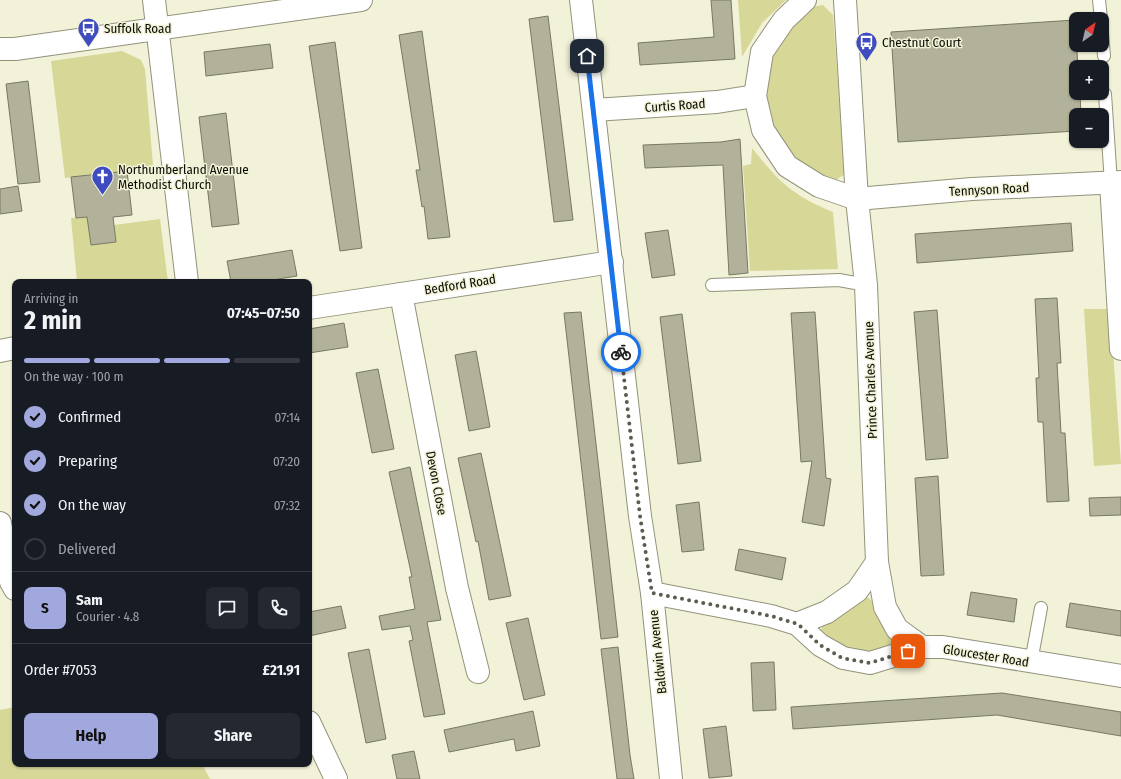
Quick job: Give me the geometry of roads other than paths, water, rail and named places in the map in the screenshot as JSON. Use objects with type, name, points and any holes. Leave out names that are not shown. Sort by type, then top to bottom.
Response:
[{"type":"street","points":[[154,0],[187,279]]},
{"type":"street","points":[[0,48],[15,49],[113,37],[157,28],[361,0]]},
{"type":"street","name":"Baldwin Avenue","points":[[581,0],[640,516],[652,593],[671,779]]},
{"type":"street","points":[[805,0],[784,20],[762,52],[755,96],[763,130],[787,166],[818,186],[857,199]]},
{"type":"street","name":"Prince Charles Avenue","points":[[845,0],[857,199],[866,285],[877,562],[885,607],[897,629],[922,647]]},
{"type":"street","name":"Curtis Road","points":[[594,110],[717,102],[755,96]]},
{"type":"street","points":[[1116,183],[1121,349]]},
{"type":"street","name":"Tennyson Road","points":[[857,199],[972,189],[1116,183]]},
{"type":"street","name":"Bedford Road","points":[[312,308],[612,262]]},
{"type":"street","name":"Devon Close","points":[[401,294],[458,588],[478,672]]},
{"type":"street","points":[[0,351],[12,349]]},
{"type":"street","points":[[0,523],[9,585]]},
{"type":"street","points":[[798,624],[828,612],[857,592],[877,562]]},
{"type":"street","name":"Gloucester Road","points":[[652,593],[771,616],[798,624],[820,645],[842,658],[870,663],[922,647],[943,647],[1121,676]]},
{"type":"street","points":[[312,728],[336,779]]},
{"type":"lane","points":[[1099,0],[1100,12]]},
{"type":"lane","points":[[1104,52],[1104,56]]},
{"type":"lane","points":[[1106,100],[1116,183]]},
{"type":"lane","points":[[712,285],[839,280],[866,285]]},
{"type":"lane","points":[[1031,662],[1041,608]]},
{"type":"place","name":"Suffolk Road","points":[[89,48]]},
{"type":"place","name":"Chestnut Court","points":[[867,62]]},
{"type":"place","name":"Northumberland Avenue Methodist Church","points":[[102,196]]}]
